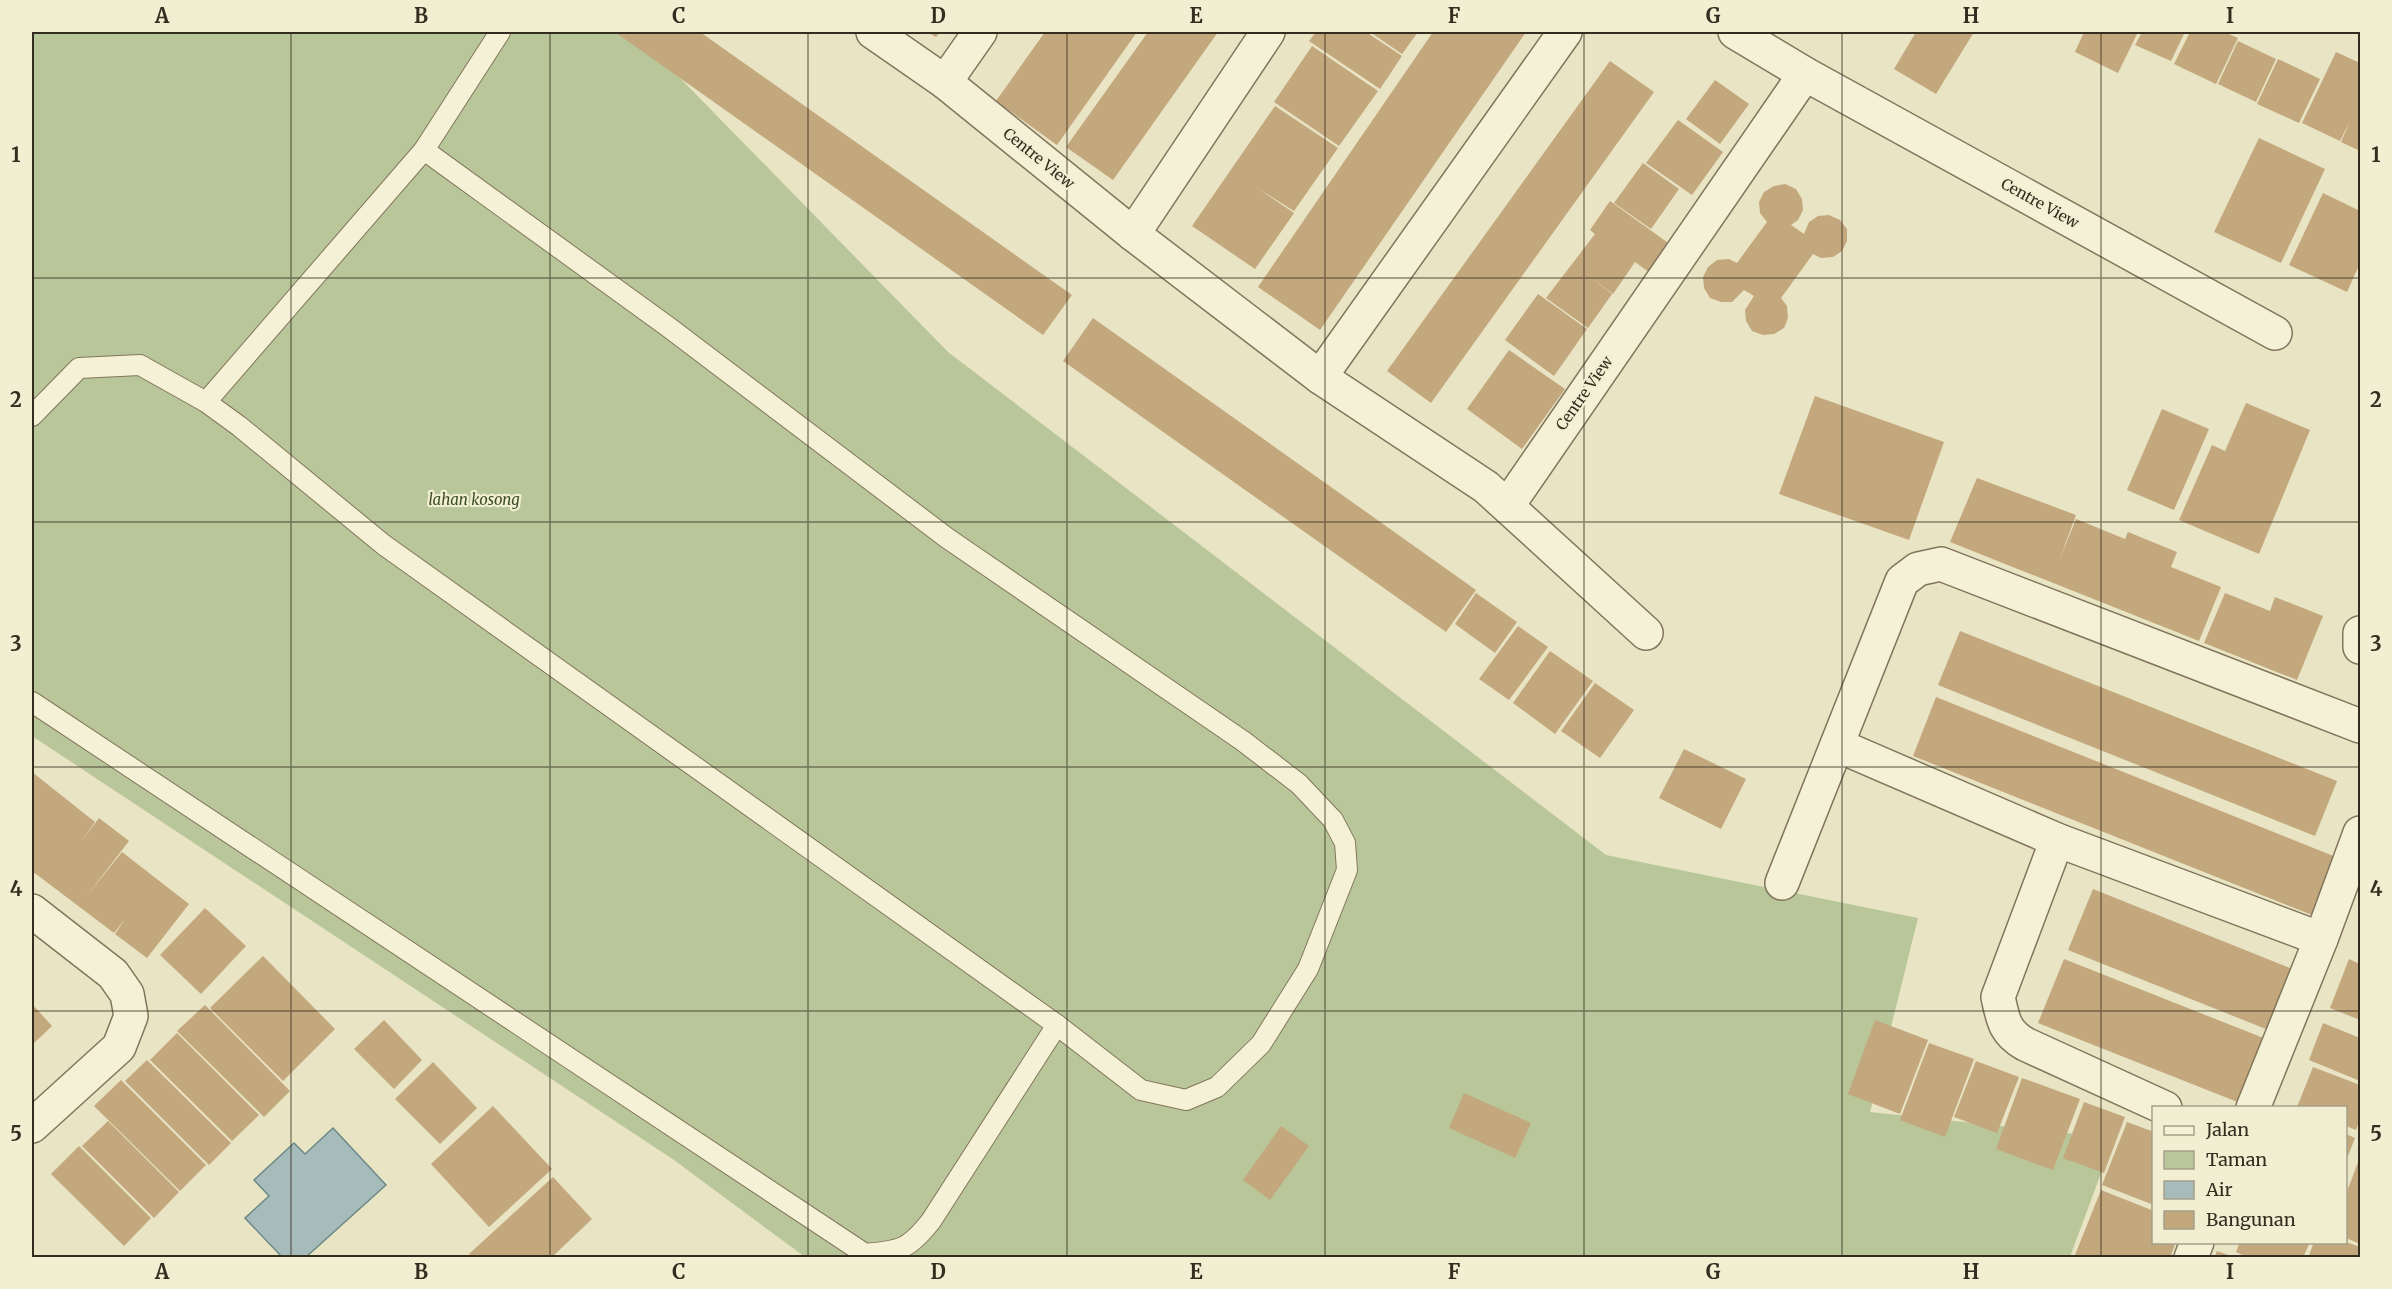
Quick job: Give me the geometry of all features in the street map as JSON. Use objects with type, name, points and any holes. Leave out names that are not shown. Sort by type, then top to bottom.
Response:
[{"type":"street","name":"Centre View","points":[[873,32],[945,82],[1133,234],[1320,377],[1486,487],[1646,633]]},
{"type":"street","points":[[945,82],[980,32]]},
{"type":"street","points":[[1133,234],[1268,32]]},
{"type":"street","points":[[1320,377],[1565,32]]},
{"type":"street","name":"Centre View","points":[[1735,32],[1805,74],[2275,333]]},
{"type":"street","name":"Centre View","points":[[1508,506],[1805,74]]},
{"type":"street","points":[[1782,883],[1902,581],[1918,569],[1941,564],[2361,726]]},
{"type":"street","points":[[2361,633],[2361,647]]},
{"type":"street","points":[[1837,745],[2057,840],[2321,939]]},
{"type":"street","points":[[2253,1106],[2361,833]]},
{"type":"street","points":[[2057,840],[1998,997],[2003,1018],[2011,1036],[2025,1044],[2163,1106]]},
{"type":"street","points":[[32,911],[113,974],[127,994],[130,1016],[119,1047],[32,1126]]},
{"type":"lane","points":[[206,402],[424,150],[500,32]]},
{"type":"lane","points":[[32,416],[79,368],[140,364],[206,402],[239,426],[384,545],[1057,1025],[1142,1090],[1186,1100],[1217,1087],[1261,1044],[1308,969],[1347,870],[1345,843],[1333,820],[1299,784],[1243,741],[947,538],[667,326],[424,150]]},
{"type":"lane","points":[[32,702],[865,1254],[886,1252],[914,1244],[932,1221],[1057,1025]]},
{"type":"green space","name":"lahan kosong","points":[[32,32],[635,32],[948,352],[1606,855],[1918,918],[1870,1112],[2114,1138],[2070,1257],[805,1257],[674,1160],[32,736]]},
{"type":"water","points":[[333,1128],[386,1185],[306,1257],[282,1257],[245,1218],[269,1196],[254,1180],[294,1143],[305,1154]]},
{"type":"building","points":[[615,32],[700,32],[1072,295],[1043,335]]},
{"type":"building","points":[[927,32],[940,32],[936,37]]},
{"type":"building","points":[[1045,32],[1137,32],[1057,145],[996,101]]},
{"type":"building","points":[[1148,32],[1218,32],[1113,180],[1066,147]]},
{"type":"building","points":[[1316,32],[1366,32],[1402,56],[1380,89],[1309,41]]},
{"type":"building","points":[[1370,32],[1418,32],[1402,54]]},
{"type":"building","points":[[1433,32],[1526,32],[1320,330],[1258,287]]},
{"type":"building","points":[[1916,32],[1974,32],[1936,94],[1894,69]]},
{"type":"building","points":[[2084,32],[2138,32],[2118,73],[2075,52]]},
{"type":"building","points":[[2142,32],[2185,32],[2171,61],[2135,45]]},
{"type":"building","points":[[2190,32],[2224,32],[2238,38],[2216,84],[2174,64]]},
{"type":"building","points":[[2238,41],[2276,59],[2256,102],[2218,84]]},
{"type":"building","points":[[1312,46],[1378,91],[1339,146],[1274,102]]},
{"type":"building","points":[[2336,52],[2360,63],[2360,151],[2341,142],[2350,121],[2340,141],[2302,123]]},
{"type":"building","points":[[2278,59],[2320,79],[2299,123],[2257,104]]},
{"type":"building","points":[[1610,61],[1654,92],[1431,403],[1387,371]]},
{"type":"building","points":[[1715,80],[1749,104],[1720,144],[1686,119]]},
{"type":"building","points":[[1275,106],[1338,148],[1294,211],[1257,188],[1294,213],[1255,269],[1192,226]]},
{"type":"building","points":[[1678,120],[1723,152],[1692,195],[1646,163]]},
{"type":"building","points":[[2259,138],[2325,169],[2281,263],[2214,232]]},
{"type":"building","points":[[1643,163],[1679,189],[1651,229],[1614,203]]},
{"type":"building","points":[[1785,184],[1796,189],[1802,199],[1803,210],[1798,220],[1791,225],[1804,234],[1809,222],[1818,216],[1829,215],[1840,220],[1847,229],[1847,241],[1842,251],[1833,257],[1821,258],[1813,254],[1781,298],[1787,306],[1788,318],[1784,328],[1774,334],[1763,335],[1752,331],[1746,321],[1745,310],[1754,296],[1744,290],[1732,302],[1721,302],[1710,298],[1704,288],[1703,277],[1708,267],[1717,260],[1729,259],[1737,263],[1767,222],[1760,213],[1759,202],[1764,192],[1774,186]]},
{"type":"building","points":[[2323,193],[2360,211],[2360,263],[2347,292],[2289,265]]},
{"type":"building","points":[[1610,201],[1671,245],[1650,273],[1635,262],[1613,294],[1590,277],[1612,294],[1588,328],[1546,298],[1595,234],[1590,230]]},
{"type":"building","points":[[1538,294],[1587,329],[1554,376],[1505,340]]},
{"type":"building","points":[[1093,318],[1476,590],[1446,632],[1063,361]]},
{"type":"building","points":[[1509,350],[1565,389],[1522,449],[1467,409]]},
{"type":"building","points":[[1815,396],[1944,442],[1909,540],[1779,494]]},
{"type":"building","points":[[2246,403],[2310,430],[2259,554],[2179,520],[2212,445],[2225,451]]},
{"type":"building","points":[[2162,409],[2209,429],[2174,510],[2127,490]]},
{"type":"building","points":[[1977,478],[2076,515],[2059,561],[2076,519],[2125,539],[2128,532],[2177,552],[2171,567],[2221,587],[2199,641],[1950,542]]},
{"type":"building","points":[[1476,593],[1517,622],[1495,653],[1455,624]]},
{"type":"building","points":[[2225,593],[2270,611],[2275,597],[2323,616],[2297,680],[2204,643]]},
{"type":"building","points":[[1518,626],[1548,647],[1509,700],[1479,679]]},
{"type":"building","points":[[1960,631],[2337,781],[2315,836],[1938,685]]},
{"type":"building","points":[[1550,651],[1593,681],[1555,734],[1513,703]]},
{"type":"building","points":[[1595,683],[1634,710],[1600,758],[1561,731]]},
{"type":"building","points":[[1936,697],[2336,857],[2312,915],[1913,756]]},
{"type":"building","points":[[1684,749],[1746,779],[1721,829],[1659,798]]},
{"type":"building","points":[[32,772],[95,822],[81,842],[99,818],[129,841],[85,898],[122,852],[189,904],[147,958],[115,934],[125,919],[114,933],[32,871]]},
{"type":"building","points":[[2093,889],[2295,970],[2271,1031],[2068,950]]},
{"type":"building","points":[[205,908],[246,946],[201,994],[160,955]]},
{"type":"building","points":[[263,956],[335,1029],[283,1081],[210,1008]]},
{"type":"building","points":[[2064,959],[2266,1039],[2240,1103],[2038,1023]]},
{"type":"building","points":[[2349,959],[2360,964],[2360,1020],[2330,1008]]},
{"type":"building","points":[[32,1004],[52,1026],[32,1045]]},
{"type":"building","points":[[205,1005],[290,1091],[264,1117],[177,1031]]},
{"type":"building","points":[[384,1020],[422,1060],[394,1089],[354,1049]]},
{"type":"building","points":[[1875,1020],[1928,1040],[1900,1114],[1848,1094]]},
{"type":"building","points":[[2323,1023],[2360,1038],[2360,1081],[2309,1060]]},
{"type":"building","points":[[177,1033],[259,1115],[232,1141],[150,1060]]},
{"type":"building","points":[[1929,1043],[1974,1059],[1945,1137],[1900,1120]]},
{"type":"building","points":[[147,1060],[231,1143],[209,1165],[125,1081]]},
{"type":"building","points":[[1976,1061],[2019,1077],[1997,1133],[1954,1117]]},
{"type":"building","points":[[433,1062],[477,1108],[440,1144],[395,1099]]},
{"type":"building","points":[[2313,1067],[2360,1085],[2360,1119],[2356,1130],[2347,1126],[2347,1106],[2297,1106]]},
{"type":"building","points":[[2022,1078],[2080,1099],[2053,1170],[1996,1149]]},
{"type":"building","points":[[121,1080],[206,1165],[180,1191],[94,1106]]},
{"type":"building","points":[[1464,1093],[1531,1123],[1515,1158],[1449,1128]]},
{"type":"building","points":[[2084,1102],[2125,1117],[2104,1173],[2063,1158]]},
{"type":"building","points":[[493,1106],[552,1169],[489,1227],[431,1164]]},
{"type":"building","points":[[108,1121],[179,1192],[154,1218],[82,1146]]},
{"type":"building","points":[[2127,1122],[2152,1131],[2152,1204],[2102,1185]]},
{"type":"building","points":[[1281,1126],[1309,1146],[1270,1200],[1243,1180]]},
{"type":"building","points":[[2347,1134],[2355,1138],[2347,1158]]},
{"type":"building","points":[[79,1146],[151,1218],[124,1246],[51,1174]]},
{"type":"building","points":[[2360,1157],[2360,1244],[2347,1238],[2347,1191]]},
{"type":"building","points":[[553,1177],[592,1219],[551,1258],[472,1258],[469,1254]]},
{"type":"building","points":[[2101,1190],[2152,1210],[2152,1244],[2175,1244],[2170,1258],[2081,1258],[2075,1255]]},
{"type":"building","points":[[2347,1242],[2360,1247],[2360,1258],[2308,1258],[2313,1244]]},
{"type":"building","points":[[2239,1244],[2309,1244],[2303,1258],[2249,1258],[2236,1252]]},
{"type":"building","points":[[2217,1251],[2234,1257],[2234,1258],[2214,1258]]}]
